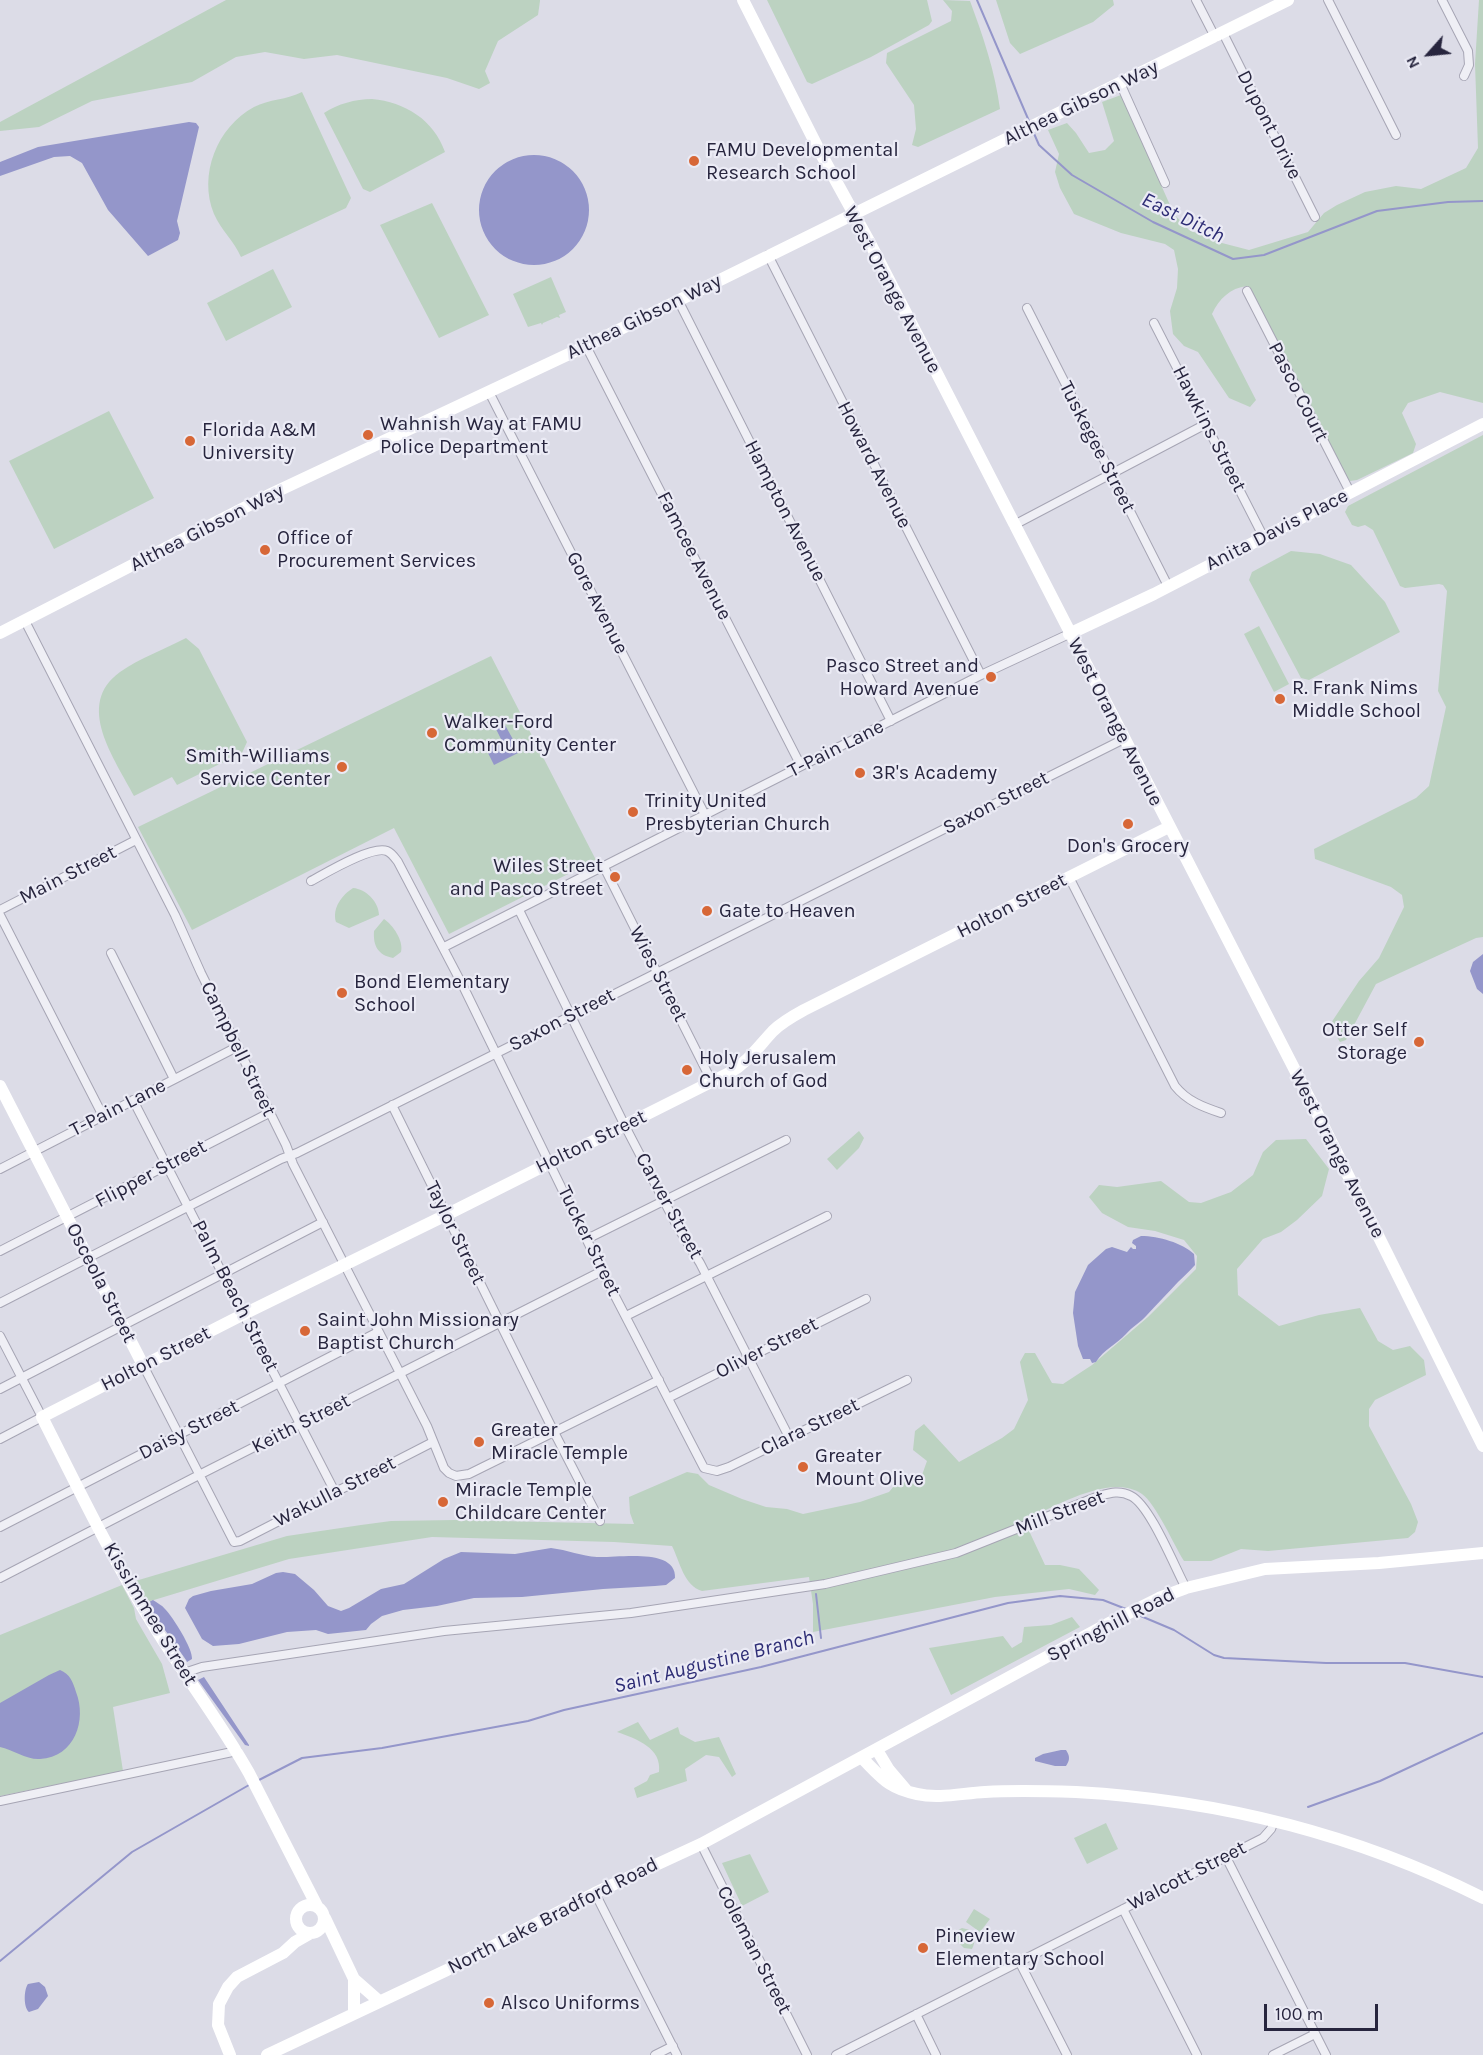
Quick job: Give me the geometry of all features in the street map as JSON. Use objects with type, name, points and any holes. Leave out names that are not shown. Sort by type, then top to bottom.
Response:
[{"type":"street","name":"West Orange Avenue","points":[[743,0],[819,152],[854,215],[1318,1115],[1483,1446]]},
{"type":"street","name":"Dupont Drive","points":[[1196,0],[1219,35],[1315,217]]},
{"type":"street","name":"Althea Gibson Way","points":[[0,633],[274,493],[586,346],[1288,0]]},
{"type":"street","points":[[1328,0],[1396,135]]},
{"type":"street","points":[[1442,0],[1468,51],[1469,65],[1464,76]]},
{"type":"street","points":[[1120,83],[1165,183]]},
{"type":"street","name":"Howard Avenue","points":[[768,255],[981,675]]},
{"type":"street","name":"Pasco Court","points":[[1247,291],[1350,492]]},
{"type":"street","name":"Hampton Avenue","points":[[678,300],[891,721]]},
{"type":"street","name":"Tuskegee Street","points":[[1027,308],[1168,586]]},
{"type":"street","name":"Hawkins Street","points":[[1154,322],[1263,536]]},
{"type":"street","name":"Famcee Avenue","points":[[586,346],[801,766]]},
{"type":"street","name":"Gore Avenue","points":[[489,392],[705,815]]},
{"type":"street","points":[[1014,525],[1206,424]]},
{"type":"street","name":"Anita Davis Place","points":[[1069,634],[1168,586],[1483,424]]},
{"type":"street","name":"Campbell Street","points":[[25,621],[175,915],[269,1113],[444,1468],[452,1475],[469,1474],[554,1432]]},
{"type":"street","name":"T-Pain Lane","points":[[444,947],[981,675],[1069,634]]},
{"type":"street","name":"Saxon Street","points":[[0,1302],[188,1205],[1124,739]]},
{"type":"street","name":"Holton Street","points":[[0,1439],[244,1314],[712,1082],[748,1061],[774,1031],[804,1010],[1169,827]]},
{"type":"street","name":"Main Street","points":[[0,910],[136,840]]},
{"type":"street","name":"Tucker Street","points":[[311,881],[377,850],[390,852],[402,868],[497,1053],[602,1271],[704,1468],[712,1471]]},
{"type":"street","name":"Wies Street","points":[[604,867],[712,1082]]},
{"type":"street","points":[[1069,877],[1174,1086],[1197,1104],[1221,1113]]},
{"type":"street","name":"Carver Street","points":[[519,910],[625,1126],[707,1276],[789,1437]]},
{"type":"street","points":[[0,915],[103,1116]]},
{"type":"street","points":[[111,953],[174,1079]]},
{"type":"street","name":"T-Pain Lane","points":[[0,1169],[237,1047]]},
{"type":"street","name":"Osceola Street","points":[[0,1086],[232,1539],[237,1542]]},
{"type":"street","name":"Palm Beach Street","points":[[133,1100],[335,1492]]},
{"type":"street","name":"Taylor Street","points":[[392,1105],[600,1521]]},
{"type":"street","name":"Flipper Street","points":[[0,1251],[269,1113]]},
{"type":"street","points":[[587,1239],[786,1140]]},
{"type":"street","points":[[626,1316],[827,1216]]},
{"type":"street","points":[[0,1389],[323,1222]]},
{"type":"street","name":"Keith Street","points":[[0,1578],[602,1271]]},
{"type":"street","name":"Oliver Street","points":[[668,1398],[866,1299]]},
{"type":"street","name":"Daisy Street","points":[[0,1527],[378,1332]]},
{"type":"street","name":"Kissimmee Street","points":[[0,1336],[141,1605],[237,1751],[316,1906]]},
{"type":"street","points":[[554,1432],[659,1380]]},
{"type":"street","name":"Clara Street","points":[[712,1471],[729,1467],[907,1380]]},
{"type":"street","name":"Wakulla Street","points":[[237,1542],[433,1442]]},
{"type":"street","name":"Mill Street","points":[[184,1673],[202,1667],[437,1631],[622,1614],[791,1590],[909,1566],[957,1553],[1099,1496],[1124,1493],[1136,1498],[1147,1512],[1186,1588]]},
{"type":"street","points":[[1469,1555],[1483,1549]]},
{"type":"street","name":"Springhill Road","points":[[836,1771],[1111,1622],[1159,1598],[1186,1588],[1265,1569],[1379,1563],[1483,1553]]},
{"type":"street","points":[[877,1750],[889,1770],[906,1790]]},
{"type":"street","points":[[0,1801],[237,1751]]},
{"type":"street","points":[[862,1758],[892,1787],[918,1794],[937,1796],[999,1791],[1103,1794],[1188,1803],[1274,1821],[1335,1838],[1387,1856],[1483,1898]]},
{"type":"street","name":"North Lake Bradford Road","points":[[267,2055],[447,1970],[596,1893],[701,1844],[836,1771]]},
{"type":"street","name":"Walcott Street","points":[[836,2055],[1226,1857],[1267,1835],[1274,1821]]},
{"type":"street","name":"Coleman Street","points":[[701,1844],[807,2055]]},
{"type":"street","points":[[1226,1857],[1326,2055]]},
{"type":"street","points":[[295,1941],[296,1915],[302,1907],[308,1888]]},
{"type":"street","points":[[596,1893],[678,2055]]},
{"type":"street","points":[[302,1907],[309,1905],[321,1909],[334,1942],[354,1978],[379,2001]]},
{"type":"street","points":[[1123,1909],[1197,2055]]},
{"type":"street","points":[[230,2055],[218,2025],[219,2004],[228,1987],[237,1977],[283,1953],[295,1941],[322,1928],[324,1918]]},
{"type":"street","points":[[297,1925],[300,1929],[325,1936],[334,1942]]},
{"type":"street","points":[[1019,1961],[1067,2055]]},
{"type":"street","points":[[354,1978],[354,2013]]},
{"type":"street","points":[[916,2014],[936,2055]]},
{"type":"street","points":[[1274,2055],[1315,2034]]},
{"type":"street","points":[[655,2055],[673,2046]]},
{"type":"green space","points":[[226,0],[540,1],[538,15],[498,41],[485,71],[490,83],[479,89],[447,78],[337,55],[304,59],[265,52],[236,57],[192,82],[92,101],[39,127],[0,131],[0,122]]},
{"type":"green space","points":[[767,0],[927,0],[932,21],[929,25],[871,57],[812,84],[807,82]]},
{"type":"green space","points":[[943,0],[970,1],[988,54],[1000,109],[918,147],[912,145],[916,129],[914,105],[886,63],[887,53],[951,21],[952,11]]},
{"type":"green space","points":[[996,0],[1113,0],[1114,5],[1093,22],[1020,54],[1010,43]]},
{"type":"green space","points":[[1479,0],[1483,0],[1483,403],[1440,392],[1408,403],[1402,413],[1416,444],[1413,453],[1357,480],[1350,481],[1346,478],[1247,286],[1235,289],[1226,295],[1212,314],[1256,400],[1250,407],[1229,398],[1198,352],[1184,346],[1173,334],[1170,311],[1177,288],[1178,269],[1174,250],[1165,244],[1121,233],[1074,214],[1060,188],[1055,172],[1059,154],[1048,130],[1067,123],[1089,153],[1105,150],[1114,141],[1102,102],[1121,95],[1174,214],[1189,230],[1222,243],[1249,250],[1308,232],[1324,213],[1365,192],[1396,186],[1421,189],[1466,168],[1478,148],[1475,64]]},
{"type":"green space","points":[[302,92],[351,198],[346,208],[241,257],[217,220],[210,199],[208,184],[214,153],[221,139],[241,116],[260,104]]},
{"type":"green space","points":[[372,99],[396,104],[417,115],[434,131],[445,152],[370,192],[363,189],[324,113],[347,103]]},
{"type":"green space","points":[[432,203],[489,315],[439,338],[380,225]]},
{"type":"green space","points":[[273,269],[292,307],[226,341],[207,303]]},
{"type":"green space","points":[[551,277],[566,312],[559,315],[560,318],[557,317],[542,325],[541,323],[528,327],[513,294]]},
{"type":"green space","points":[[109,411],[154,498],[54,549],[9,461]]},
{"type":"green space","points":[[1483,435],[1483,937],[1476,938],[1376,984],[1346,1040],[1340,1042],[1330,1026],[1359,981],[1379,958],[1404,907],[1402,895],[1391,887],[1315,859],[1314,849],[1416,798],[1429,786],[1446,707],[1438,691],[1447,591],[1443,585],[1439,584],[1405,588],[1400,586],[1373,530],[1365,525],[1358,527],[1352,525],[1345,512],[1348,506]]},
{"type":"green space","points":[[1291,551],[1320,554],[1351,565],[1385,602],[1400,632],[1309,680],[1301,678],[1249,580],[1252,572]]},
{"type":"green space","points":[[1259,626],[1289,684],[1274,692],[1244,634]]},
{"type":"green space","points":[[186,638],[199,649],[247,742],[242,753],[177,785],[172,777],[134,796],[109,749],[99,716],[100,700],[107,685],[120,672]]},
{"type":"green space","name":"Walker-Ford Community Center","points":[[491,656],[597,862],[590,863],[449,934],[394,828],[192,930],[138,827]]},
{"type":"green space","points":[[353,888],[371,897],[377,905],[379,915],[349,928],[336,922],[335,912],[345,894]]},
{"type":"green space","points":[[384,919],[394,929],[401,943],[401,952],[393,958],[380,952],[374,941],[374,931]]},
{"type":"green space","points":[[859,1131],[864,1138],[859,1148],[837,1170],[827,1159]]},
{"type":"green space","points":[[1306,1139],[1329,1169],[1322,1196],[1281,1232],[1263,1239],[1237,1269],[1238,1295],[1279,1326],[1319,1315],[1360,1308],[1378,1341],[1393,1350],[1410,1346],[1424,1360],[1426,1375],[1375,1400],[1369,1409],[1369,1426],[1411,1504],[1418,1522],[1415,1532],[1408,1538],[1268,1551],[1241,1549],[1211,1561],[1184,1561],[1159,1515],[1142,1494],[1129,1488],[1099,1489],[1067,1500],[1024,1520],[1045,1565],[1079,1569],[1099,1590],[1095,1595],[1069,1589],[995,1597],[813,1632],[813,1604],[809,1577],[702,1591],[691,1584],[683,1573],[672,1546],[614,1542],[432,1537],[289,1559],[144,1603],[132,1582],[287,1536],[391,1521],[634,1524],[630,1513],[629,1497],[687,1472],[698,1474],[709,1485],[742,1499],[766,1507],[787,1509],[803,1514],[860,1502],[889,1492],[894,1486],[922,1475],[927,1461],[913,1450],[915,1431],[924,1424],[959,1462],[1002,1438],[1014,1429],[1028,1400],[1020,1362],[1025,1353],[1035,1353],[1052,1383],[1063,1384],[1092,1365],[1148,1317],[1196,1269],[1197,1256],[1184,1240],[1155,1231],[1128,1227],[1102,1213],[1089,1197],[1099,1185],[1117,1187],[1161,1181],[1189,1202],[1201,1203],[1231,1192],[1253,1175],[1263,1152],[1276,1140]]},
{"type":"green space","points":[[122,1585],[134,1608],[136,1619],[162,1664],[170,1693],[113,1707],[123,1771],[0,1796],[0,1635]]},
{"type":"green space","points":[[1072,1617],[1080,1627],[951,1695],[929,1648],[1003,1636],[1012,1648],[1022,1642],[1024,1627],[1051,1625]]},
{"type":"green space","points":[[638,1722],[650,1740],[678,1727],[680,1734],[695,1742],[719,1737],[736,1774],[732,1777],[719,1757],[706,1755],[685,1769],[687,1781],[637,1798],[634,1788],[647,1781],[650,1775],[659,1772],[657,1757],[647,1746],[617,1732]]},
{"type":"green space","points":[[1106,1823],[1118,1849],[1087,1864],[1074,1838]]},
{"type":"green space","points":[[750,1854],[769,1892],[742,1906],[722,1863]]},
{"type":"green space","points":[[974,1909],[990,1919],[980,1932],[966,1922]]},
{"type":"green space","points":[[962,1928],[974,1934],[975,1941],[972,1949],[964,1948],[955,1939],[956,1931]]},
{"type":"water","points":[[189,122],[196,123],[199,127],[177,221],[180,233],[178,240],[148,256],[108,210],[82,163],[70,156],[54,157],[0,176],[0,162],[38,147]]},
{"type":"water","points":[[534,155],[555,159],[573,171],[585,189],[589,210],[585,231],[573,249],[555,261],[534,265],[513,261],[495,249],[483,231],[479,210],[483,189],[495,171],[513,159]]},
{"type":"water","points":[[505,725],[520,752],[494,765],[485,747],[501,739],[496,729]]},
{"type":"water","points":[[1483,954],[1483,994],[1477,989],[1470,971],[1473,962]]},
{"type":"water","points":[[1141,1236],[1177,1243],[1194,1254],[1195,1265],[1145,1318],[1096,1362],[1092,1363],[1090,1359],[1083,1359],[1078,1346],[1073,1313],[1075,1292],[1088,1265],[1106,1249],[1112,1247],[1127,1252],[1131,1247],[1136,1249],[1132,1243],[1133,1240]]},
{"type":"water","points":[[551,1548],[597,1557],[656,1558],[673,1568],[675,1578],[666,1585],[522,1597],[474,1598],[403,1610],[382,1616],[366,1630],[328,1634],[316,1630],[287,1632],[239,1644],[213,1646],[202,1639],[185,1608],[193,1596],[252,1584],[283,1572],[295,1574],[328,1606],[341,1611],[381,1589],[404,1584],[444,1559],[461,1552],[515,1554]]},
{"type":"water","points":[[153,1600],[164,1608],[177,1626],[186,1641],[192,1659],[187,1662],[151,1610],[147,1603]]},
{"type":"water","points":[[60,1670],[71,1679],[79,1703],[79,1725],[70,1744],[62,1752],[52,1757],[40,1759],[30,1758],[0,1747],[0,1703]]},
{"type":"water","points":[[204,1677],[249,1746],[245,1745],[198,1680]]},
{"type":"water","points":[[1066,1750],[1068,1754],[1069,1760],[1066,1766],[1035,1761],[1035,1758],[1043,1754]]},
{"type":"water","points":[[39,1982],[45,1987],[48,1996],[38,2009],[29,2012],[25,2002],[27,1986]]},
{"type":"waterway","name":"East Ditch","points":[[977,0],[1029,121]]},
{"type":"waterway","name":"East Ditch","points":[[1032,129],[1039,145],[1072,175],[1153,222],[1233,259],[1264,255],[1377,211],[1448,202],[1483,201]]},
{"type":"waterway","points":[[816,1594],[821,1638]]},
{"type":"waterway","name":"Saint Augustine Branch","points":[[257,1781],[302,1758],[382,1748],[528,1721],[564,1710],[761,1667],[1008,1603],[1060,1596],[1103,1600],[1126,1609]]},
{"type":"waterway","name":"Saint Augustine Branch","points":[[1136,1614],[1174,1630],[1214,1655],[1224,1658],[1326,1663],[1405,1663],[1483,1677]]},
{"type":"waterway","points":[[1308,1807],[1380,1781],[1483,1733]]},
{"type":"waterway","name":"Saint Augustine Branch","points":[[0,1961],[132,1852],[249,1785]]},
{"type":"place","name":"FAMU Developmental Research School","points":[[694,161]]},
{"type":"place","name":"Wahnish Way at FAMU Police Department","points":[[368,435]]},
{"type":"place","name":"Florida A&M University","points":[[190,441]]},
{"type":"place","name":"Office of Procurement Services","points":[[265,550]]},
{"type":"place","name":"Pasco Street and Howard Avenue","points":[[991,677]]},
{"type":"place","name":"R. Frank Nims Middle School","points":[[1280,699]]},
{"type":"place","name":"Walker-Ford Community Center","points":[[432,733]]},
{"type":"place","name":"Smith-Williams Service Center","points":[[342,767]]},
{"type":"place","name":"3R's Academy","points":[[860,773]]},
{"type":"place","name":"Trinity United Presbyterian Church","points":[[633,812]]},
{"type":"place","name":"Don's Grocery","points":[[1128,824]]},
{"type":"place","name":"Wiles Street and Pasco Street","points":[[615,877]]},
{"type":"place","name":"Gate to Heaven","points":[[707,911]]},
{"type":"place","name":"Bond Elementary School","points":[[342,993]]},
{"type":"place","name":"Otter Self Storage","points":[[1419,1042]]},
{"type":"place","name":"Holy Jerusalem Church of God","points":[[687,1070]]},
{"type":"place","name":"Saint John Missionary Baptist Church","points":[[305,1331]]},
{"type":"place","name":"Greater Miracle Temple","points":[[479,1442]]},
{"type":"place","name":"Greater Mount Olive","points":[[803,1467]]},
{"type":"place","name":"Miracle Temple Childcare Center","points":[[443,1502]]},
{"type":"place","name":"Pineview Elementary School","points":[[923,1948]]},
{"type":"place","name":"Alsco Uniforms","points":[[489,2003]]}]
